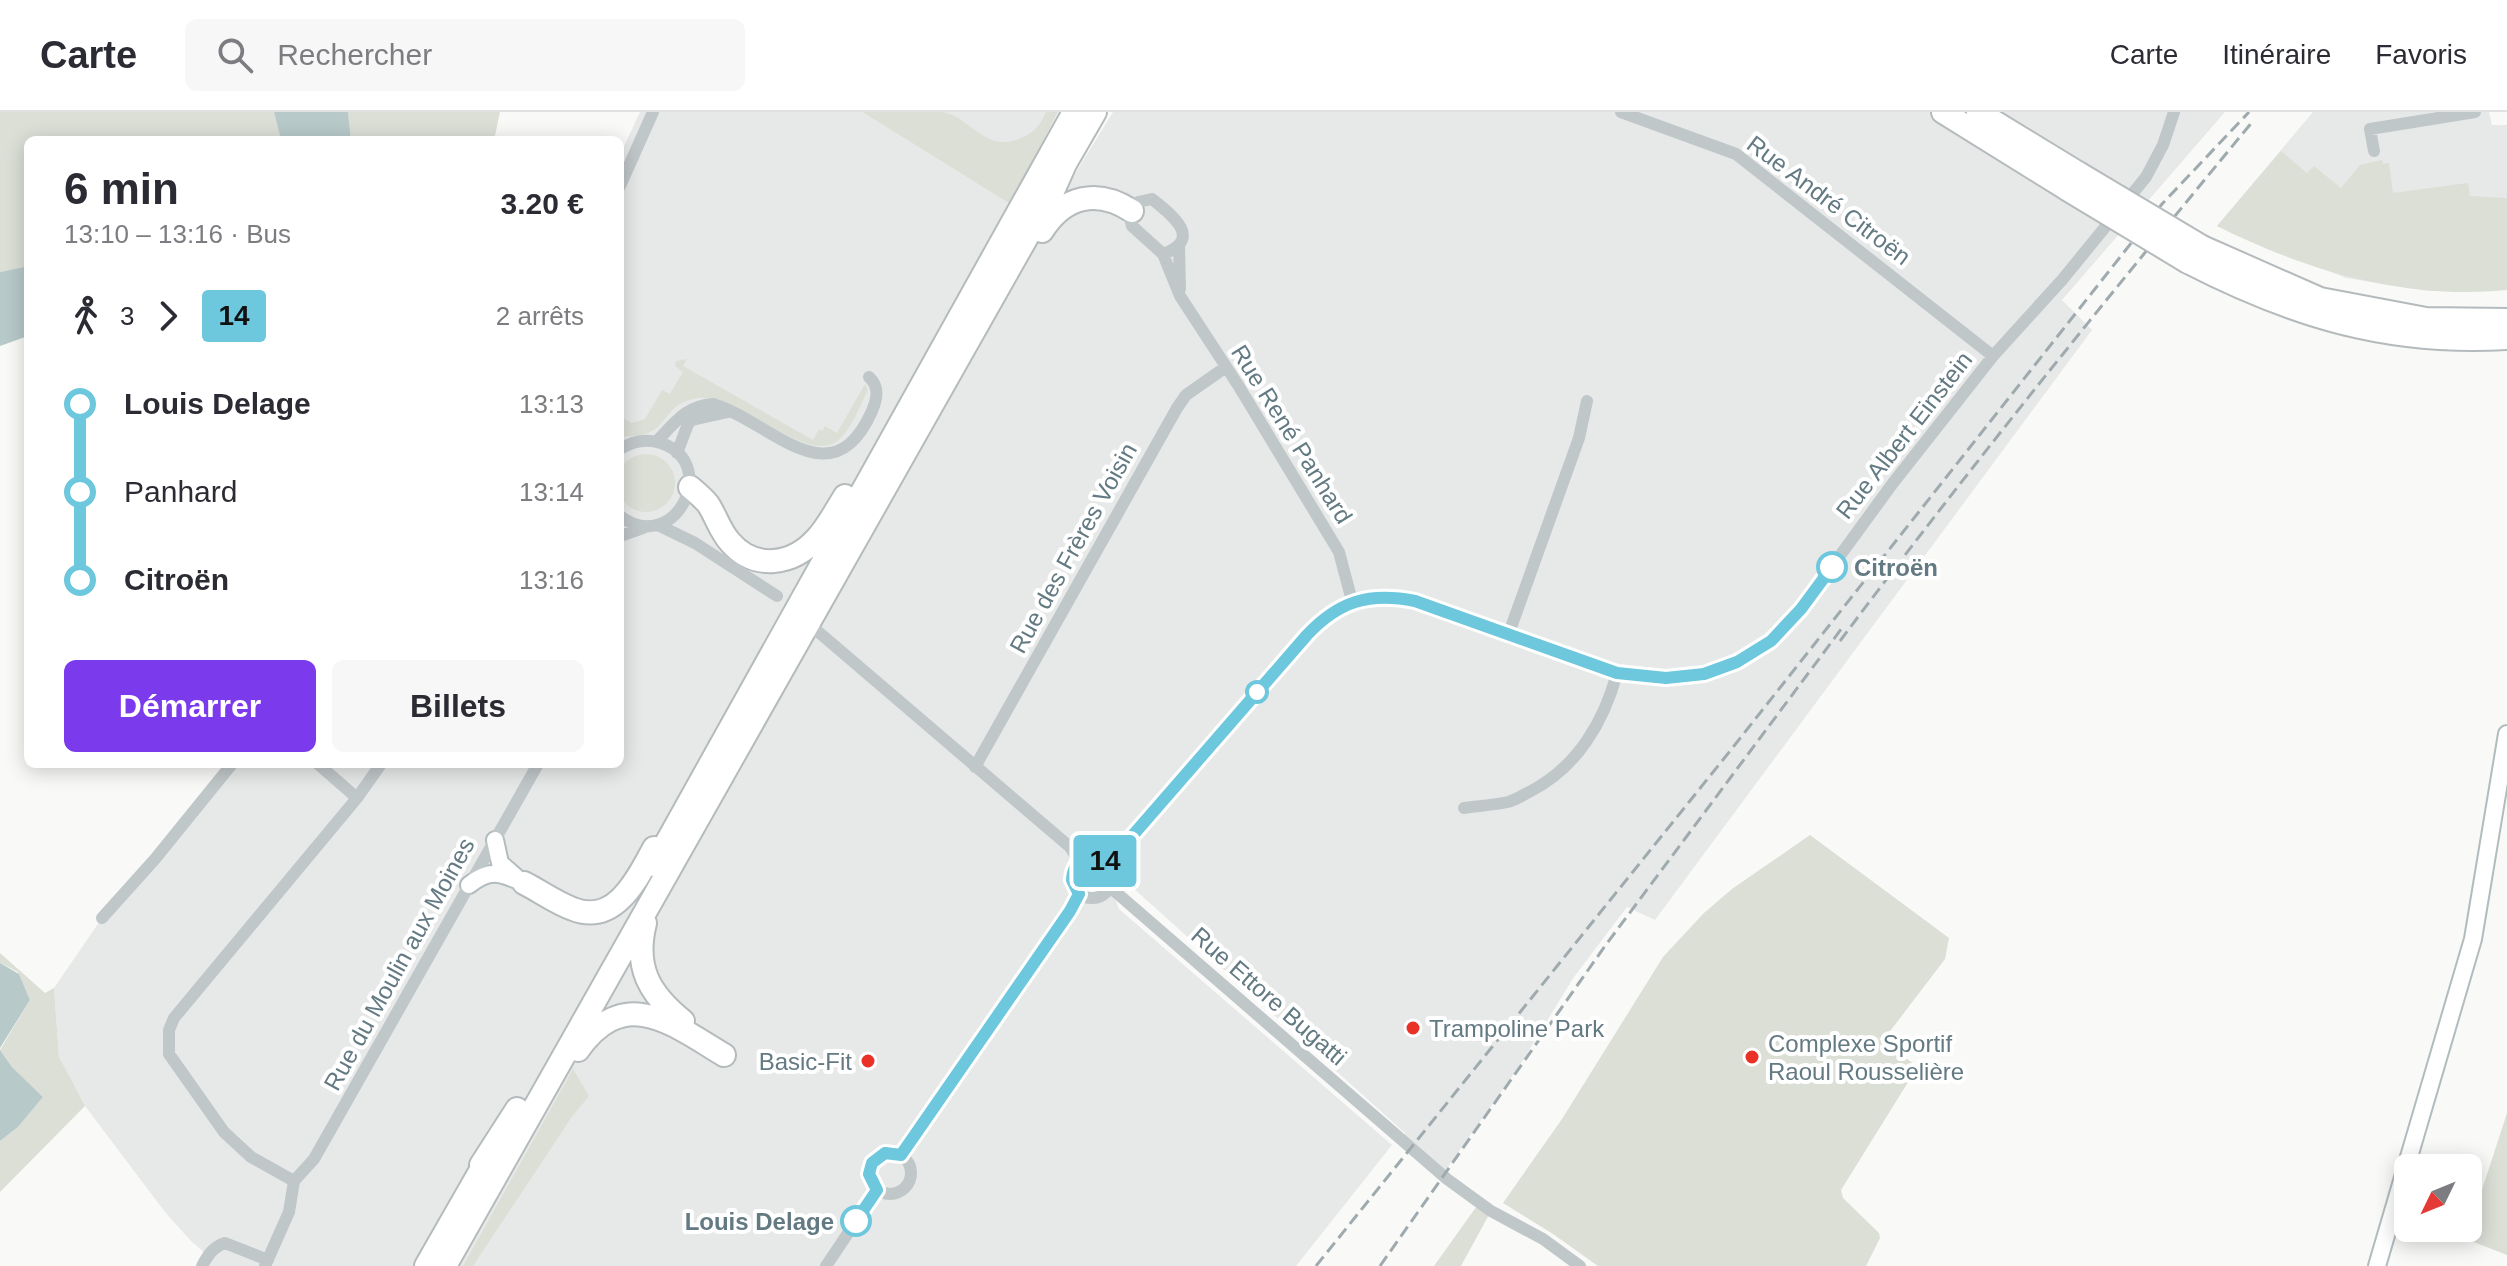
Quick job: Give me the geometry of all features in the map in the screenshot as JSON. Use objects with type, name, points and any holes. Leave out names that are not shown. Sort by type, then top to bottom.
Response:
[{"type":"highway","points":[[426,1266],[733,726],[1074,112]]},
{"type":"highway","points":[[445,1266],[1095,112]]},
{"type":"highway","points":[[1053,191],[1071,168],[1104,112]]},
{"type":"highway","points":[[1943,112],[2072,181],[2261,297],[2344,324],[2412,336],[2507,338]]},
{"type":"highway","points":[[1978,112],[2072,181]]},
{"type":"highway","points":[[996,292],[1012,278],[1050,219],[1069,203],[1085,198],[1110,199],[1132,211]]},
{"type":"highway","points":[[2195,254],[2320,299],[2426,319],[2507,320]]},
{"type":"highway","points":[[690,487],[706,502],[727,539],[737,550],[751,559],[765,562],[796,556],[821,534],[938,345],[966,307]]},
{"type":"highway","points":[[524,883],[579,911],[602,911],[620,901],[637,879],[694,778],[733,726]]},
{"type":"highway","points":[[500,1167],[528,1134],[585,1040],[605,1022],[631,1014],[660,1018],[724,1055],[660,1002],[652,991],[642,964],[641,947],[650,903]]},
{"type":"highway","points":[[416,1266],[517,1109]]},
{"type":"street","points":[[624,177],[653,112]]},
{"type":"street","name":"Rue André Citroën","points":[[1621,112],[1736,154],[1993,356]]},
{"type":"street","name":"Rue Albert Einstein","points":[[1104,862],[1120,850],[1321,620],[1352,601],[1385,597],[1415,601],[1617,673],[1666,678],[1704,674],[1737,662],[1771,641],[1801,609],[1893,483],[1993,356],[2062,280],[2146,177],[2163,145],[2174,112]]},
{"type":"street","points":[[2374,151],[2370,129],[2475,112]]},
{"type":"street","points":[[1179,245],[1163,254],[1132,226],[1132,211],[1138,202],[1152,199],[1179,223],[1182,239],[1179,245],[1180,296]]},
{"type":"street","name":"Rue René Panhard","points":[[1163,254],[1180,296],[1339,552],[1352,601]]},
{"type":"street","name":"Rue des Frères Voisin","points":[[975,767],[1177,408],[1186,395],[1226,367]]},
{"type":"street","points":[[657,441],[689,409],[713,404],[785,442],[815,454],[829,455],[854,440],[870,416],[877,394],[875,384],[869,377]]},
{"type":"street","points":[[1509,633],[1579,438],[1587,401]]},
{"type":"street","points":[[677,453],[688,424],[694,418],[728,412]]},
{"type":"street","points":[[624,445],[642,440],[657,441],[677,453],[685,463],[690,487],[678,512],[654,526],[624,535]]},
{"type":"street","points":[[678,512],[695,543]]},
{"type":"street","points":[[624,518],[636,525],[654,526],[695,543],[777,596]]},
{"type":"street","points":[[815,629],[1070,847],[1079,861]]},
{"type":"street","points":[[1464,808],[1511,802],[1546,783],[1574,758],[1594,733],[1610,700],[1617,673]]},
{"type":"street","points":[[2377,1266],[2473,939],[2507,734]]},
{"type":"street","points":[[102,918],[229,768]]},
{"type":"street","points":[[323,768],[357,798]]},
{"type":"street","points":[[294,1181],[251,1157],[224,1132],[169,1054],[169,1030],[174,1018],[357,798],[378,768]]},
{"type":"street","name":"Rue du Moulin aux Moines","points":[[266,1263],[289,1212],[294,1181],[314,1159],[536,768]]},
{"type":"street","points":[[495,840],[500,863],[524,883]]},
{"type":"street","points":[[1094,859],[1104,862],[1112,874],[1111,888],[1105,895],[1095,898],[1079,894],[1072,875],[1079,861],[1094,859]]},
{"type":"street","points":[[469,885],[481,876],[494,873],[524,883]]},
{"type":"street","name":"Rue Ettore Bugatti","points":[[1111,888],[1398,1138],[1479,1203],[1543,1239],[1580,1266]]},
{"type":"street","points":[[901,1155],[1079,894]]},
{"type":"street","points":[[885,1153],[901,1155],[911,1170],[906,1188],[895,1194],[877,1190],[869,1174],[872,1163],[885,1153]]},
{"type":"street","points":[[826,1266],[877,1190]]},
{"type":"street","points":[[202,1266],[208,1255],[218,1245],[225,1243],[266,1263]]},
{"type":"shaded area","points":[[0,112],[274,112],[280,136],[24,136],[24,267],[0,272]]},
{"type":"shaded area","points":[[274,112],[348,112],[351,136],[280,136]]},
{"type":"shaded area","points":[[348,112],[500,112],[495,136],[351,136]]},
{"type":"shaded area","points":[[640,112],[862,112],[1010,204],[809,605],[1113,112],[2225,112],[2062,300],[2092,330],[1655,920],[1627,907],[1574,977],[1518,1068],[1442,1175],[1406,1144],[1405,1133],[1131,886],[1111,888],[1119,909],[1392,1145],[1296,1266],[202,1266],[207,1255],[165,1212],[85,1106],[59,1057],[54,988],[102,918],[228,768],[624,768],[624,146]],"holes":[[[1089,859],[1107,865],[1113,883],[1108,892],[1099,898],[1079,894],[1072,880],[1076,865]]]},
{"type":"shaded area","points":[[862,112],[943,112],[953,115],[988,138],[1009,142],[1033,131],[1046,112],[1058,112],[1010,204]]},
{"type":"shaded area","points":[[914,112],[1058,112],[1022,181]]},
{"type":"shaded area","points":[[2313,112],[2489,112],[2492,125],[2507,125],[2507,290],[2428,291],[2346,278],[2217,226]]},
{"type":"shaded area","points":[[2281,151],[2307,173],[2314,166],[2341,188],[2360,165],[2382,160],[2383,164],[2389,163],[2393,193],[2468,183],[2470,196],[2507,198],[2507,290],[2431,291],[2358,279],[2286,256],[2217,226]]},
{"type":"shaded area","points":[[24,267],[24,337],[0,346],[0,272]]},
{"type":"shaded area","points":[[687,359],[683,366],[813,440],[819,429],[822,431],[825,426],[837,433],[865,384],[868,390],[846,432],[836,442],[823,446],[788,436],[713,399],[698,398],[675,407],[649,433],[624,436],[624,418],[632,423],[645,419],[662,390],[670,394],[683,372],[675,366],[676,361]]},
{"type":"shaded area","points":[[646,454],[657,457],[672,472],[675,483],[672,494],[657,509],[646,512],[635,509],[624,500],[624,466],[635,457]]},
{"type":"shaded area","name":"Complexe Sportif Raoul Rousselière","points":[[1810,835],[1949,938],[1945,959],[1891,1030],[1879,1039],[1914,1064],[1915,1071],[1841,1190],[1843,1198],[1879,1233],[1880,1238],[1866,1266],[1598,1266],[1503,1203],[1562,1119],[1663,957],[1704,913],[1732,889]]},
{"type":"shaded area","points":[[0,953],[45,993],[54,988],[59,1057],[85,1106],[0,1192],[0,1141],[18,1127],[43,1097],[12,1067],[0,1050],[30,1000],[18,972],[0,963]]},
{"type":"shaded area","points":[[0,963],[19,974],[30,1000],[0,1048]]},
{"type":"shaded area","points":[[0,1050],[12,1067],[43,1097],[18,1127],[0,1141]]},
{"type":"shaded area","points":[[573,1069],[589,1096],[571,1118],[473,1266],[463,1266]]},
{"type":"shaded area","points":[[2507,1113],[2507,1255],[2474,1242],[2482,1242],[2482,1190]]},
{"type":"shaded area","points":[[1479,1203],[1491,1211],[1461,1266],[1434,1266]]},
{"type":"railway","points":[[1316,1266],[1730,751],[2162,204],[2249,112]]},
{"type":"railway","points":[[1840,641],[2043,379],[2253,121]]},
{"type":"railway","points":[[1380,1266],[1605,946],[1842,628]]},
{"type":"bus line","name":"14","points":[[856,1221],[877,1190],[870,1180],[872,1163],[885,1153],[901,1155],[1070,911],[1079,894],[1072,880],[1073,870],[1079,861],[1104,862],[1120,850],[1321,620],[1352,601],[1394,597],[1415,601],[1509,633],[1617,673],[1666,678],[1704,674],[1737,662],[1771,641],[1801,609],[1832,567]]},
{"type":"place","name":"Citroën","points":[[1832,567]]},
{"type":"place","name":"Trampoline Park","points":[[1413,1028]]},
{"type":"place","name":"Complexe Sportif Raoul Rousselière","points":[[1752,1057]]},
{"type":"place","name":"Basic-Fit","points":[[868,1061]]},
{"type":"place","name":"Louis Delage","points":[[856,1221]]}]
